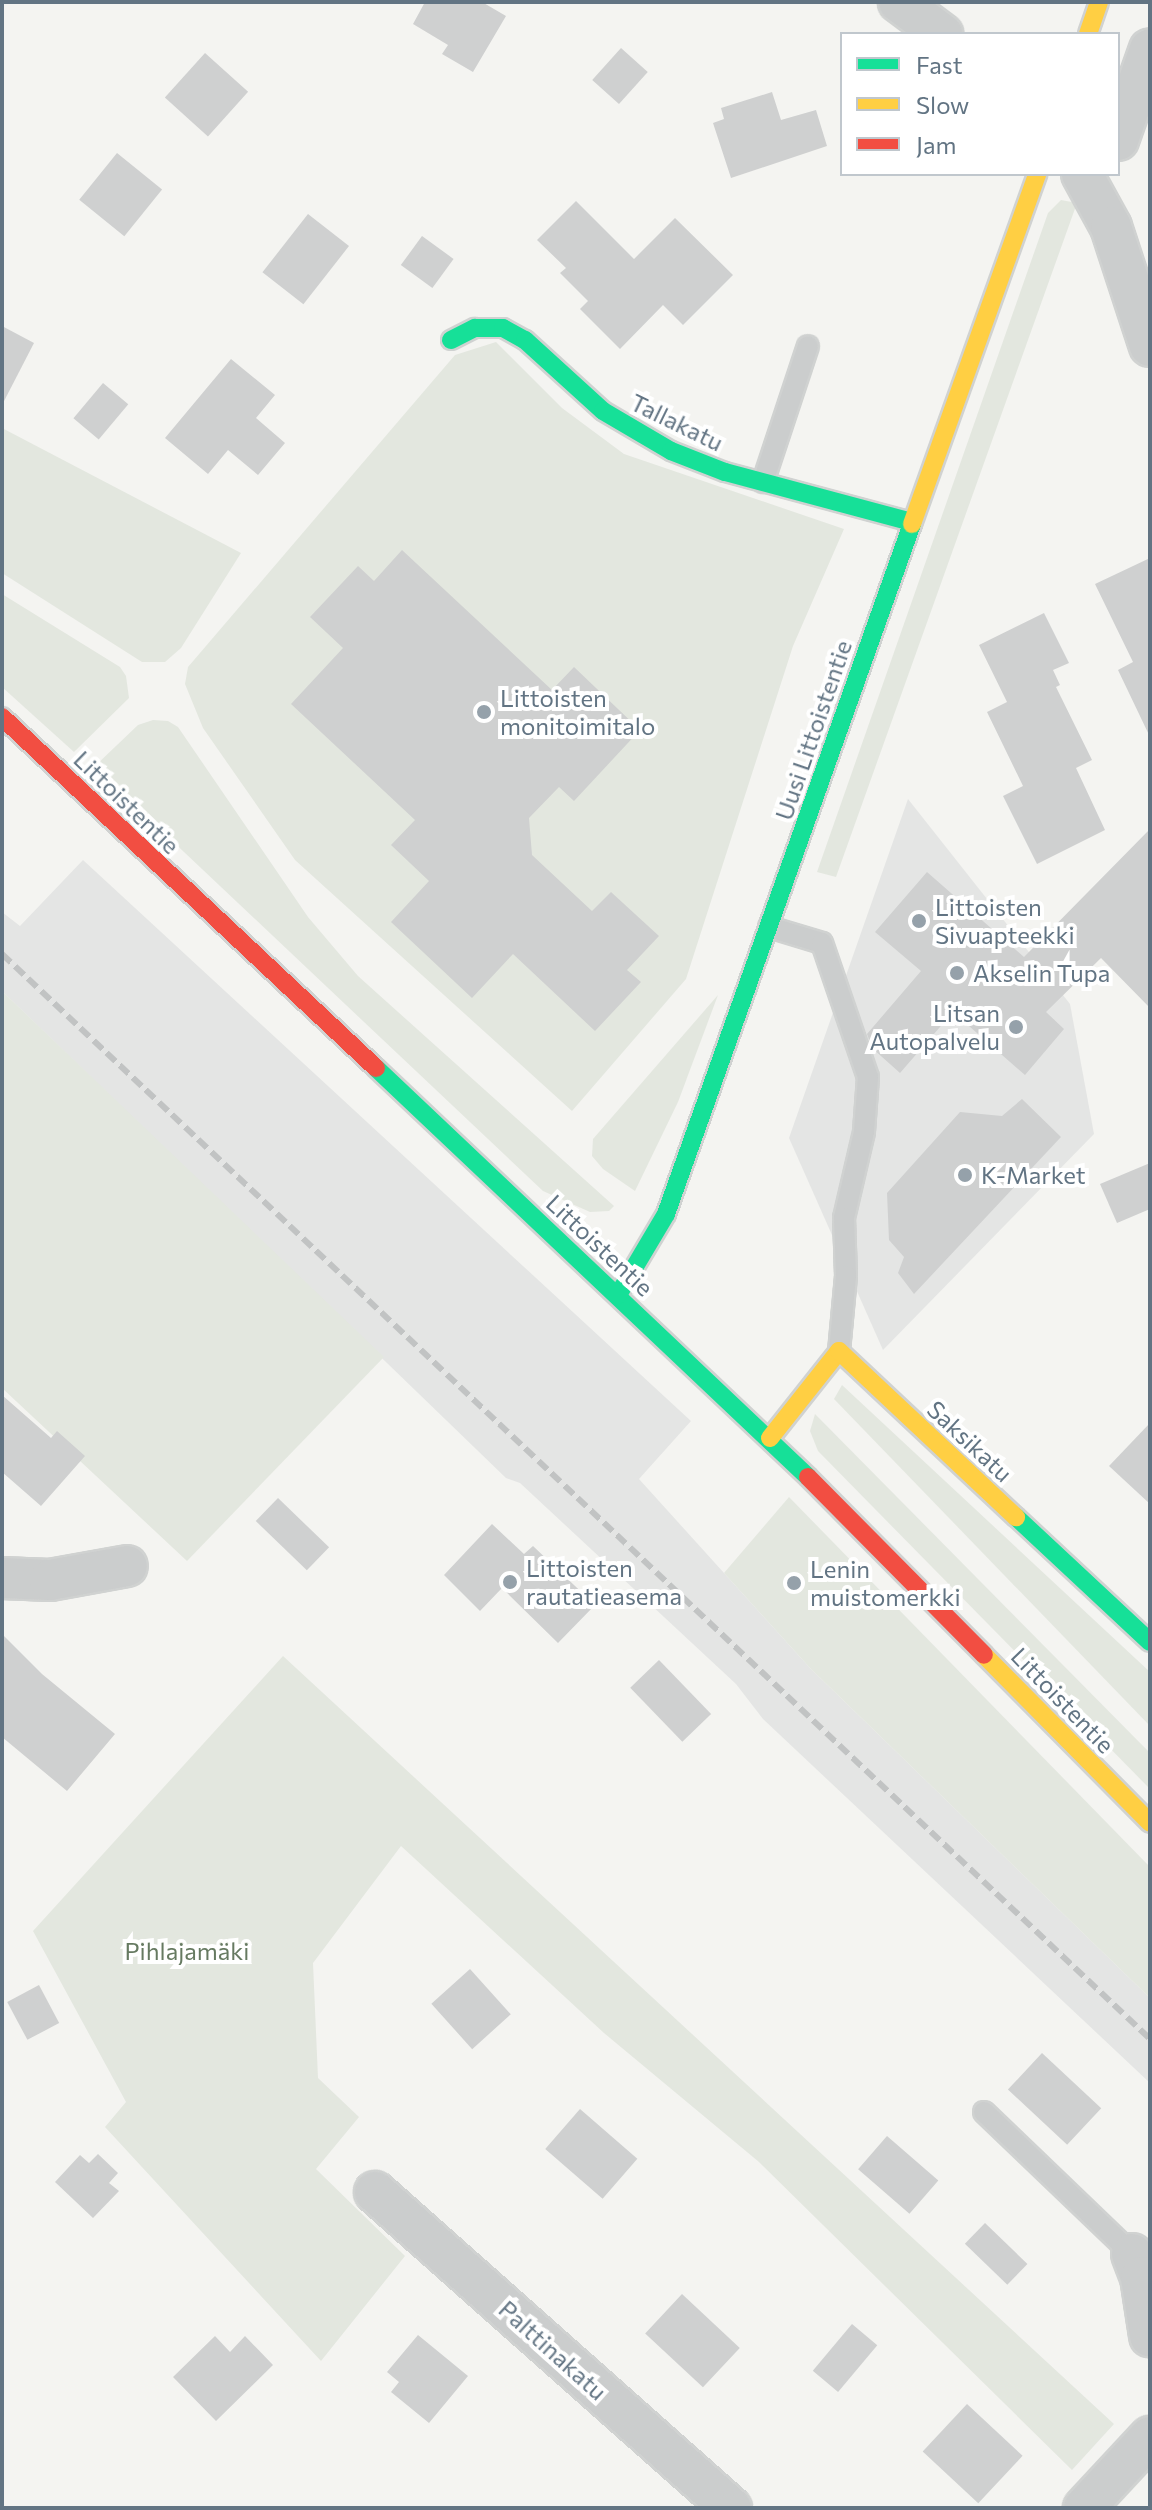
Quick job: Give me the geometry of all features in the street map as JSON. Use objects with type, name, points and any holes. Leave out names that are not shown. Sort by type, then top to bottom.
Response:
[{"type":"street","points":[[899,2],[939,32]]},
{"type":"street","points":[[1089,32],[1099,2]]},
{"type":"street","points":[[1120,134],[1150,49]]},
{"type":"street","name":"Uusi Littoistentie","points":[[618,1295],[666,1214],[1036,176]]},
{"type":"street","points":[[1094,181],[1150,346]]},
{"type":"street","name":"Tallakatu","points":[[451,340],[475,328],[503,328],[515,332],[603,411],[646,439],[698,463],[911,522]]},
{"type":"street","name":"Littoistentie","points":[[2,717],[770,1438],[1150,1823]]},
{"type":"street","points":[[770,1438],[839,1351]]},
{"type":"street","name":"Saksikatu","points":[[839,1351],[1150,1642]]},
{"type":"street","points":[[2,1578],[50,1580],[127,1566]]},
{"type":"street","name":"Palttinakatu","points":[[375,2192],[731,2508]]},
{"type":"street","points":[[1132,2254],[1141,2277],[1150,2336]]},
{"type":"street","points":[[1084,2508],[1150,2437]]},
{"type":"lane","points":[[763,482],[808,346]]},
{"type":"lane","points":[[769,927],[822,943],[868,1077],[864,1132],[844,1218],[846,1276],[839,1351]]},
{"type":"lane","points":[[984,2112],[1132,2254]]},
{"type":"shaded area","points":[[908,799],[1070,1004],[1094,1134],[883,1350],[789,1138]]},
{"type":"shaded area","points":[[83,860],[691,1421],[639,1479],[810,1668],[1150,1998],[1150,2083],[763,1719],[736,1684],[520,1483],[506,1478],[2,991],[2,912],[20,926]]},
{"type":"green space","points":[[1061,200],[1077,203],[836,877],[817,872],[1048,213]]},
{"type":"green space","name":"Littoisten monitoimitalo","points":[[496,342],[562,408],[624,454],[844,529],[793,646],[686,979],[572,1111],[295,860],[203,728],[185,684],[188,667],[455,355]]},
{"type":"green space","points":[[2,428],[241,553],[181,648],[165,662],[142,662],[2,573]]},
{"type":"green space","points":[[2,594],[120,667],[126,676],[129,698],[74,752],[2,687]]},
{"type":"green space","points":[[153,720],[168,721],[178,727],[308,917],[358,976],[614,1206],[609,1211],[590,1212],[543,1191],[94,767],[138,725]]},
{"type":"green space","points":[[2,991],[384,1357],[187,1561],[2,1388]]},
{"type":"green space","points":[[718,995],[678,1102],[635,1191],[603,1169],[592,1156],[593,1139]]},
{"type":"green space","points":[[842,1385],[1150,1672],[1150,1726],[834,1399]]},
{"type":"green space","points":[[815,1414],[1150,1753],[1150,1789],[818,1451],[810,1431]]},
{"type":"green space","points":[[789,1497],[1150,1867],[1150,1998],[810,1668],[724,1573]]},
{"type":"green space","name":"Pihlajamäki","points":[[283,1656],[1114,2424],[1072,2470],[759,2162],[604,2033],[401,1846],[313,1963],[318,2078],[359,2117],[316,2169],[405,2256],[321,2361],[105,2127],[126,2102],[33,1931]]},
{"type":"building","points":[[425,2],[482,2],[506,16],[473,72],[442,54],[448,45],[413,24]]},
{"type":"building","points":[[621,48],[648,72],[619,104],[592,80]]},
{"type":"building","points":[[205,53],[248,92],[208,136],[165,98]]},
{"type":"building","points":[[772,92],[781,120],[816,110],[827,146],[731,178],[713,123],[724,119],[721,108]]},
{"type":"building","points":[[117,153],[162,190],[124,236],[79,200]]},
{"type":"building","points":[[576,201],[634,259],[675,218],[733,275],[683,325],[663,305],[620,349],[580,309],[588,301],[560,273],[566,268],[537,240]]},
{"type":"building","points":[[308,214],[349,246],[303,304],[262,272]]},
{"type":"building","points":[[422,236],[454,259],[432,288],[401,265]]},
{"type":"building","points":[[2,326],[34,343],[2,405]]},
{"type":"building","points":[[231,359],[275,395],[256,418],[285,443],[258,475],[228,450],[208,474],[165,438]]},
{"type":"building","points":[[103,383],[128,404],[99,439],[73,418]]},
{"type":"building","points":[[402,550],[552,690],[574,667],[640,730],[574,801],[559,787],[529,818],[532,855],[592,911],[611,892],[659,936],[627,970],[641,982],[595,1031],[513,954],[472,998],[391,922],[429,881],[391,845],[415,820],[291,704],[343,648],[310,617],[358,566],[374,581]]},
{"type":"building","points":[[1150,558],[1150,737],[1118,670],[1133,662],[1095,584]]},
{"type":"building","points":[[1044,613],[1069,663],[1053,670],[1060,685],[1056,687],[1092,760],[1076,768],[1105,830],[1037,864],[1003,796],[1023,786],[987,712],[1007,702],[979,645]]},
{"type":"building","points":[[1150,829],[1150,1008],[1101,958],[1046,1012],[1064,1029],[1025,1075],[953,1012],[900,1073],[872,1048],[867,1034],[921,971],[875,932],[927,872],[1024,957]]},
{"type":"building","points":[[1022,1099],[1061,1137],[914,1294],[898,1273],[904,1257],[889,1240],[887,1193],[960,1112],[1002,1116]]},
{"type":"building","points":[[1150,1163],[1150,1209],[1117,1223],[1100,1184]]},
{"type":"building","points":[[2,1395],[51,1438],[57,1431],[85,1456],[41,1506],[2,1472]]},
{"type":"building","points":[[1150,1423],[1150,1504],[1109,1466]]},
{"type":"building","points":[[278,1498],[329,1547],[307,1570],[256,1521]]},
{"type":"building","name":"Littoisten rautatieasema","points":[[492,1524],[524,1554],[533,1546],[595,1605],[558,1643],[502,1588],[480,1611],[444,1575]]},
{"type":"building","points":[[2,1634],[42,1674],[115,1734],[67,1791],[2,1737]]},
{"type":"building","points":[[659,1660],[711,1714],[682,1742],[630,1688]]},
{"type":"building","points":[[470,1969],[511,2014],[472,2049],[431,2004]]},
{"type":"building","points":[[39,1985],[59,2023],[27,2040],[7,2002]]},
{"type":"building","points":[[1042,2053],[1101,2108],[1067,2145],[1008,2090]]},
{"type":"building","points":[[580,2109],[637,2159],[603,2199],[545,2149]]},
{"type":"building","points":[[887,2136],[938,2181],[909,2214],[858,2169]]},
{"type":"building","points":[[98,2154],[118,2173],[109,2183],[119,2191],[93,2218],[55,2182],[80,2155],[89,2163]]},
{"type":"building","points":[[985,2223],[1027,2264],[1007,2285],[965,2244]]},
{"type":"building","points":[[682,2294],[740,2348],[703,2387],[645,2333]]},
{"type":"building","points":[[852,2324],[877,2345],[838,2392],[813,2371]]},
{"type":"building","points":[[418,2335],[468,2376],[429,2423],[391,2392],[399,2382],[387,2372]]},
{"type":"building","points":[[215,2336],[230,2352],[245,2336],[273,2365],[216,2421],[173,2377]]},
{"type":"building","points":[[967,2404],[1023,2456],[978,2503],[923,2452]]},
{"type":"railway","points":[[2,954],[1150,2039]]},
{"type":"traffic: fast","points":[[451,340],[475,328],[503,328],[525,340],[603,411],[671,451],[725,472],[911,522]]},
{"type":"traffic: fast","points":[[618,1295],[666,1214],[912,524]]},
{"type":"traffic: fast","points":[[376,1068],[808,1477]]},
{"type":"traffic: fast","points":[[1016,1517],[1150,1642]]},
{"type":"traffic: slow","points":[[1089,32],[1099,2]]},
{"type":"traffic: slow","points":[[912,524],[1036,176]]},
{"type":"traffic: slow","points":[[770,1438],[839,1351],[1016,1517]]},
{"type":"traffic: slow","points":[[984,1655],[1150,1823]]},
{"type":"traffic: jam","points":[[2,717],[376,1068]]},
{"type":"traffic: jam","points":[[808,1477],[984,1655]]},
{"type":"place","name":"Littoisten monitoimitalo","points":[[484,712]]},
{"type":"place","name":"Littoisten Sivuapteekki","points":[[919,921]]},
{"type":"place","name":"Akselin Tupa","points":[[957,973]]},
{"type":"place","name":"Litsan Autopalvelu","points":[[1016,1027]]},
{"type":"place","name":"K-Market","points":[[965,1175]]},
{"type":"place","name":"Littoisten rautatieasema","points":[[510,1582]]},
{"type":"place","name":"Lenin muistomerkki","points":[[794,1583]]}]
